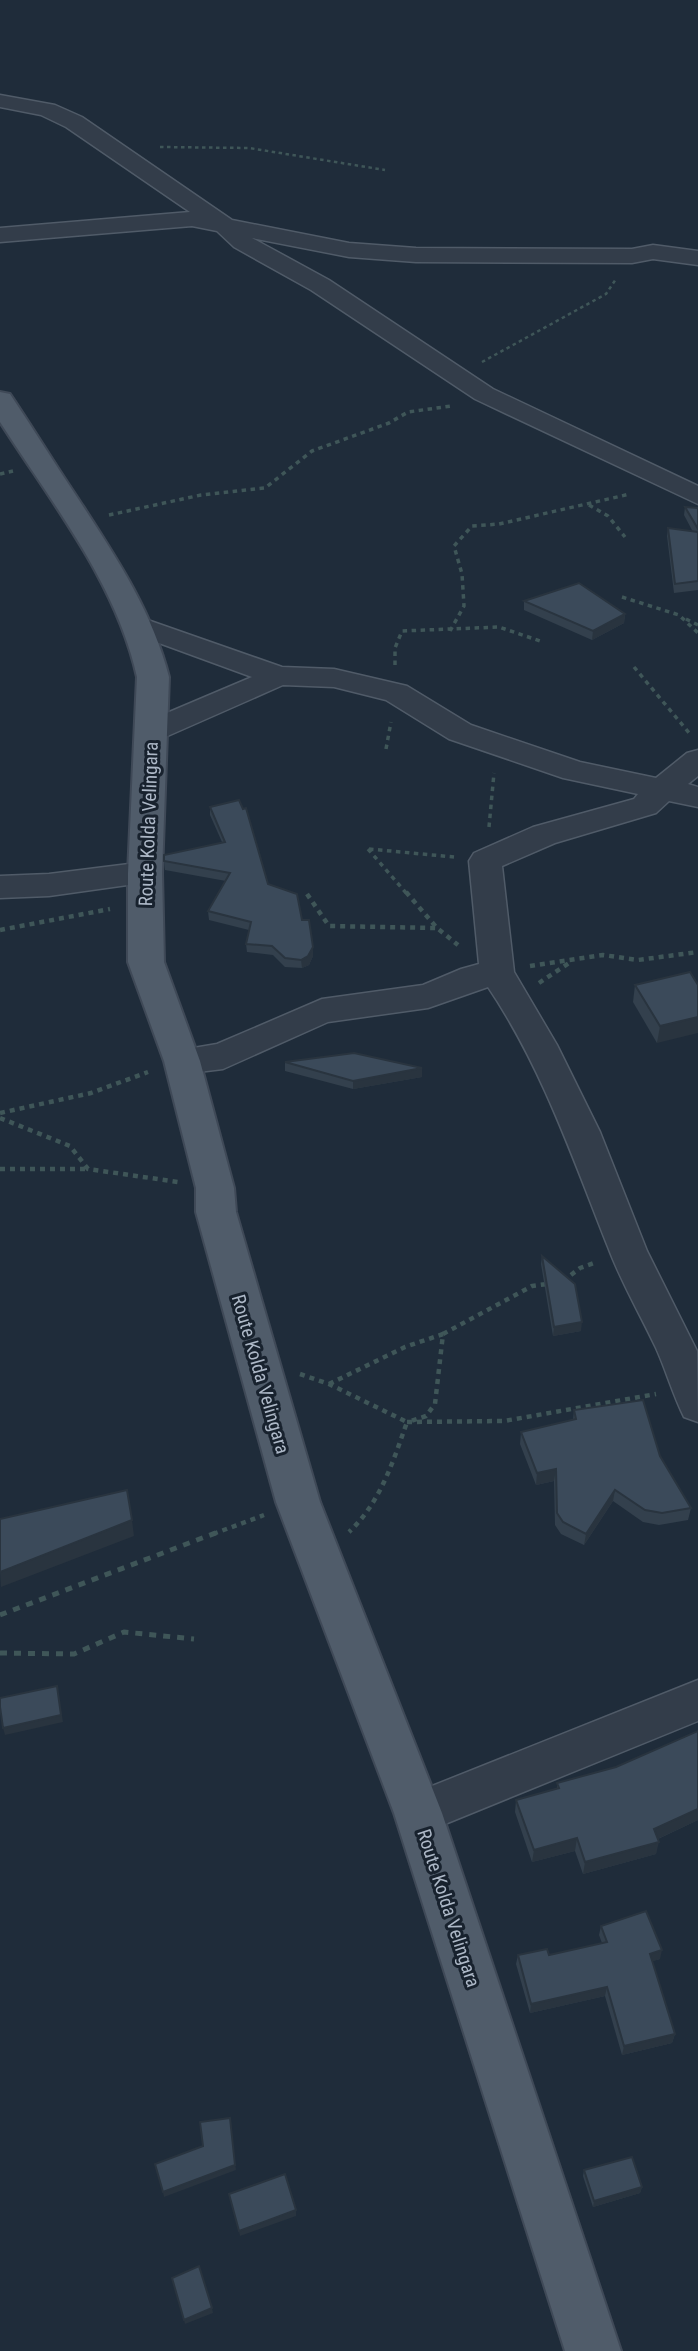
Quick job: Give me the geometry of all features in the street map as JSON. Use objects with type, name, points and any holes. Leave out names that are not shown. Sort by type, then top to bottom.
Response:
[{"type":"main road","name":"Route Kolda Velingara","points":[[0,400],[78,521],[139,626],[148,651],[153,677],[145,887],[146,962],[182,1061],[215,1188],[216,1212],[298,1502],[418,1813],[593,2351]]},
{"type":"street","points":[[0,101],[47,110],[65,118],[125,155],[224,225],[242,242],[320,285],[496,400],[698,496]]},
{"type":"street","points":[[0,235],[192,219],[349,250],[406,254],[632,256],[653,252],[698,258]]},
{"type":"street","points":[[139,626],[279,676],[334,678],[396,694],[460,732],[574,771],[698,797]]},
{"type":"street","points":[[152,731],[279,676]]},
{"type":"street","points":[[695,1396],[677,1350],[628,1251],[582,1132],[507,988],[485,860],[544,835],[645,806],[698,760]]},
{"type":"street","points":[[0,887],[145,887]]},
{"type":"street","points":[[182,1061],[223,1056],[322,1011],[428,996],[474,977],[507,988]]},
{"type":"street","points":[[418,1813],[698,1700]]},
{"type":"path","points":[[125,155],[158,147],[249,148],[385,170]]},
{"type":"path","points":[[461,377],[497,352],[606,294],[632,256]]},
{"type":"path","points":[[78,521],[201,495],[265,488],[312,451],[389,423],[408,412],[496,400]]},
{"type":"path","points":[[450,631],[464,606],[462,574],[454,546],[472,526],[499,524],[626,494],[653,494],[668,481]]},
{"type":"path","points":[[588,505],[608,516],[625,537]]},
{"type":"path","points":[[622,597],[679,615],[698,625]]},
{"type":"path","points":[[679,615],[698,633]]},
{"type":"path","points":[[386,749],[396,694],[395,648],[402,631],[499,627],[543,642]]},
{"type":"path","points":[[634,667],[698,743]]},
{"type":"path","points":[[460,732],[495,762],[485,860],[368,849],[437,928],[507,988]]},
{"type":"path","points":[[0,930],[145,887]]},
{"type":"path","points":[[307,894],[329,926],[437,928]]},
{"type":"path","points":[[507,988],[576,959],[603,956],[638,960],[698,952]]},
{"type":"path","points":[[507,988],[548,974],[576,959]]},
{"type":"path","points":[[0,1116],[91,1093],[182,1061]]},
{"type":"path","points":[[0,1116],[70,1146],[88,1169]]},
{"type":"path","points":[[0,1169],[88,1169],[215,1188]]},
{"type":"path","points":[[328,1384],[405,1347],[443,1334],[532,1286],[563,1281],[580,1268],[628,1251]]},
{"type":"path","points":[[407,1422],[426,1416],[435,1404],[443,1334]]},
{"type":"path","points":[[257,1360],[328,1384],[407,1422],[504,1420],[695,1396]]},
{"type":"path","points":[[320,1554],[360,1524],[388,1473],[407,1422]]},
{"type":"path","points":[[0,1615],[298,1502]]},
{"type":"path","points":[[0,1653],[74,1654],[124,1632],[194,1639]]},
{"type":"building","points":[[685,507],[698,508],[698,529]]},
{"type":"building","points":[[668,528],[698,532],[698,581],[675,584]]},
{"type":"building","points":[[579,583],[625,614],[593,631],[524,601]]},
{"type":"building","points":[[239,800],[243,809],[246,808],[268,884],[297,894],[302,920],[309,920],[313,947],[308,956],[301,960],[285,958],[272,946],[246,944],[251,922],[208,911],[230,873],[164,861],[164,855],[225,842],[210,807]]},
{"type":"building","points":[[690,972],[698,985],[698,1017],[660,1026],[635,985]]},
{"type":"building","points":[[354,1053],[422,1068],[353,1081],[285,1062]]},
{"type":"building","points":[[542,1256],[575,1284],[582,1322],[554,1327]]},
{"type":"building","points":[[643,1400],[660,1456],[691,1508],[662,1513],[645,1510],[615,1490],[586,1534],[563,1522],[557,1513],[556,1469],[537,1473],[521,1432],[576,1419],[574,1410]]},
{"type":"building","points":[[127,1490],[132,1520],[0,1572],[0,1519]]},
{"type":"building","points":[[57,1686],[61,1715],[3,1728],[0,1698]]},
{"type":"building","points":[[698,1731],[698,1809],[654,1829],[659,1842],[585,1862],[577,1838],[534,1850],[516,1800],[559,1788],[557,1783],[616,1767]]},
{"type":"building","points":[[646,1911],[662,1950],[650,1954],[675,2034],[624,2046],[607,1987],[531,2004],[518,1955],[547,1949],[549,1955],[607,1942],[601,1926]]},
{"type":"building","points":[[230,2118],[235,2165],[163,2192],[155,2164],[203,2146],[200,2122]]},
{"type":"building","points":[[632,2157],[642,2187],[594,2201],[584,2170]]},
{"type":"building","points":[[285,2174],[296,2210],[239,2231],[229,2194]]},
{"type":"building","points":[[199,2266],[212,2308],[184,2320],[172,2278]]}]
